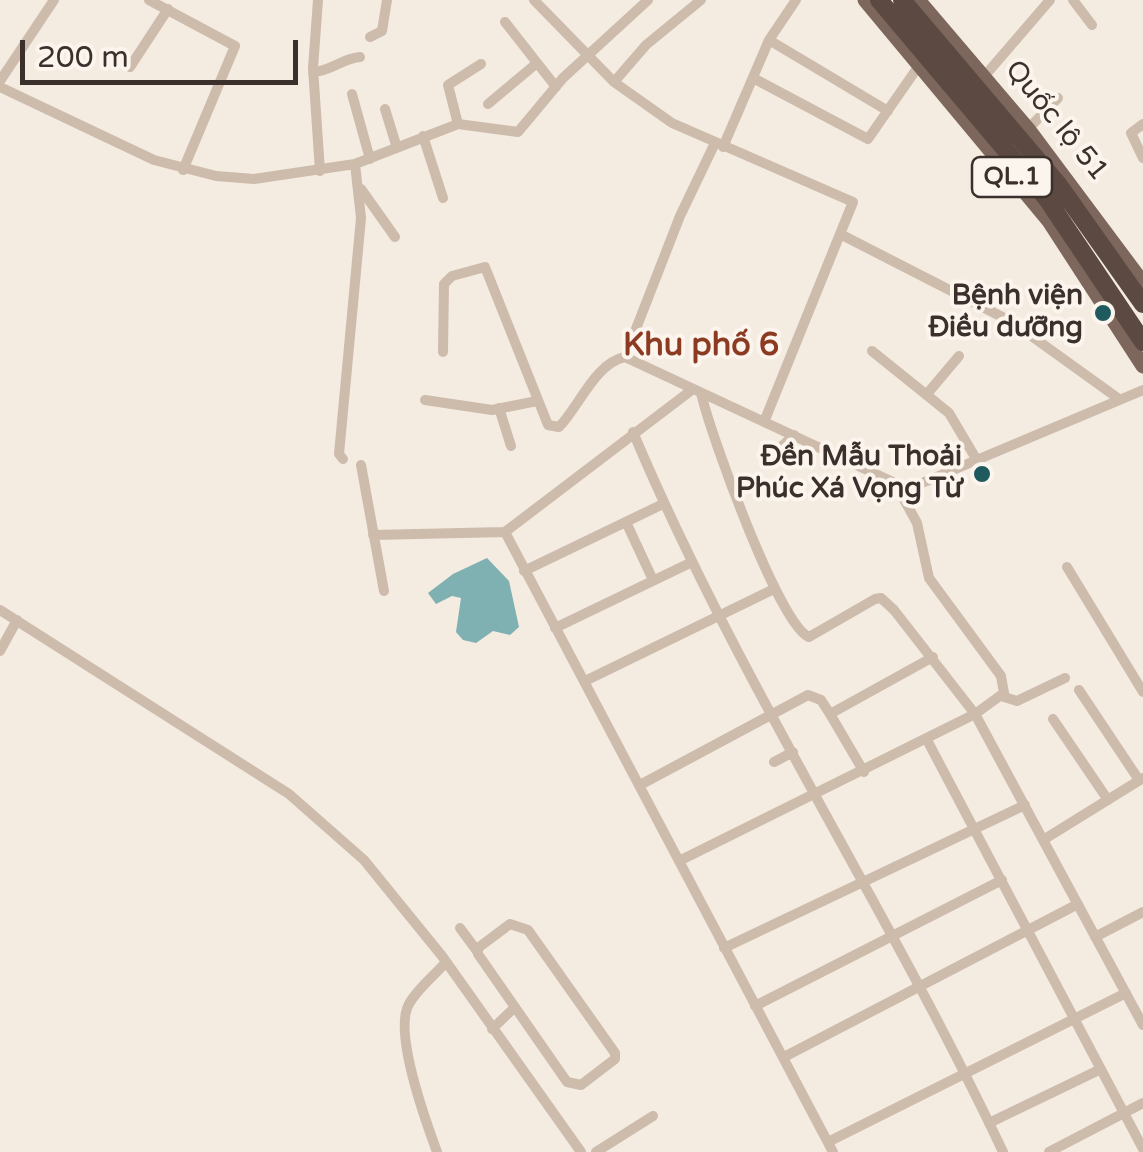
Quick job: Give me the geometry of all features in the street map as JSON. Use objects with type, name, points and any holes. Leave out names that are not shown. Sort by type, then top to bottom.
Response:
[{"type":"highway","name":"Quốc lộ 51","points":[[879,0],[968,90],[1088,224],[1143,304]]},
{"type":"highway","name":"Quốc lộ 51","points":[[902,0],[1075,236],[1143,342]]},
{"type":"main road","name":"Quốc lộ 51","points":[[864,0],[920,64],[1028,128],[1143,283]]},
{"type":"main road","name":"Quốc lộ 51","points":[[924,2],[968,90],[1143,366]]},
{"type":"street","points":[[54,0],[0,84],[154,160],[184,170],[254,179],[355,164],[458,124],[518,132],[586,56],[648,0]]},
{"type":"street","points":[[149,0],[235,46],[184,170]]},
{"type":"street","points":[[318,0],[313,72],[320,171]]},
{"type":"street","points":[[370,37],[382,31],[387,0]]},
{"type":"street","points":[[534,0],[614,82],[672,123],[852,200],[842,235],[764,422]]},
{"type":"street","points":[[614,82],[646,45],[701,0]]},
{"type":"street","points":[[625,357],[686,203],[719,145],[769,40],[796,0]]},
{"type":"street","points":[[968,90],[1050,0]]},
{"type":"street","points":[[1072,0],[1092,25]]},
{"type":"street","points":[[130,66],[168,9]]},
{"type":"street","points":[[506,22],[556,87]]},
{"type":"street","points":[[769,40],[888,111]]},
{"type":"street","points":[[313,72],[331,70],[344,58],[360,57]]},
{"type":"street","points":[[458,124],[448,85],[481,64]]},
{"type":"street","points":[[488,104],[536,64]]},
{"type":"street","points":[[753,78],[868,140],[920,64]]},
{"type":"street","points":[[352,94],[370,159]]},
{"type":"street","points":[[1028,128],[1058,98]]},
{"type":"street","points":[[385,109],[397,148]]},
{"type":"street","points":[[1143,124],[1131,132],[1143,158]]},
{"type":"street","points":[[423,136],[443,198]]},
{"type":"street","points":[[343,460],[340,443],[360,188],[355,164]]},
{"type":"street","points":[[360,188],[395,237]]},
{"type":"street","points":[[842,235],[1000,315],[1119,399]]},
{"type":"street","points":[[443,352],[444,284],[452,276],[484,267],[548,425],[559,427],[603,370],[615,359],[625,357],[890,480],[903,491],[917,523],[929,578],[1001,676],[1005,686],[1001,696],[975,714],[679,860]]},
{"type":"street","points":[[872,351],[955,420],[978,462]]},
{"type":"street","points":[[927,394],[960,356]]},
{"type":"street","points":[[903,491],[1143,390]]},
{"type":"street","points":[[373,535],[506,532],[634,432],[697,391]]},
{"type":"street","points":[[697,391],[774,589],[794,628],[809,637],[882,598],[975,714],[1126,994],[1140,1010],[1143,1025]]},
{"type":"street","points":[[425,400],[499,408],[537,401]]},
{"type":"street","points":[[499,408],[511,446]]},
{"type":"street","points":[[634,432],[717,618],[817,795],[1003,1152]]},
{"type":"street","points":[[775,453],[794,435]]},
{"type":"street","points":[[361,465],[384,591]]},
{"type":"street","points":[[524,571],[663,504]]},
{"type":"street","points":[[626,522],[654,580]]},
{"type":"street","points":[[506,532],[830,1147],[963,1074],[1126,994]]},
{"type":"street","points":[[555,628],[690,564]]},
{"type":"street","points":[[1067,567],[1143,692]]},
{"type":"street","points":[[585,681],[774,589]]},
{"type":"street","points":[[0,610],[289,794],[364,860],[446,962],[580,1152]]},
{"type":"street","points":[[0,651],[17,620]]},
{"type":"street","points":[[830,714],[933,657]]},
{"type":"street","points":[[1001,696],[1017,700],[1065,678]]},
{"type":"street","points":[[1043,840],[1141,779],[1079,690]]},
{"type":"street","points":[[640,785],[808,695],[820,700],[864,772]]},
{"type":"street","points":[[1053,719],[1108,800]]},
{"type":"street","points":[[928,740],[1143,1149]]},
{"type":"street","points":[[774,762],[793,752]]},
{"type":"street","points":[[724,948],[1025,805]]},
{"type":"street","points":[[756,1006],[1002,880]]},
{"type":"street","points":[[784,1057],[1078,904]]},
{"type":"street","points":[[1096,936],[1143,912]]},
{"type":"street","points":[[460,928],[514,1009],[572,1084],[581,1085],[615,1059],[616,1053],[524,926],[510,924],[477,951]]},
{"type":"street","points":[[437,1152],[424,1119],[405,1032],[407,1006],[446,962]]},
{"type":"street","points":[[492,1029],[514,1009]]},
{"type":"street","points":[[989,1123],[1101,1068]]},
{"type":"street","points":[[1049,1152],[1143,1103]]},
{"type":"street","points":[[596,1152],[654,1116]]},
{"type":"water","points":[[487,558],[509,581],[519,627],[510,635],[493,631],[476,643],[463,640],[456,632],[461,598],[452,596],[436,604],[428,593],[453,574]]},
{"type":"place","name":"Bệnh viện Điều dưỡng","points":[[1103,313]]},
{"type":"place","name":"Đền Mẫu Thoải Phúc Xá Vọng Từ","points":[[982,474]]},
{"type":"district","name":"Khu phố 6","points":[[701,347]]}]
